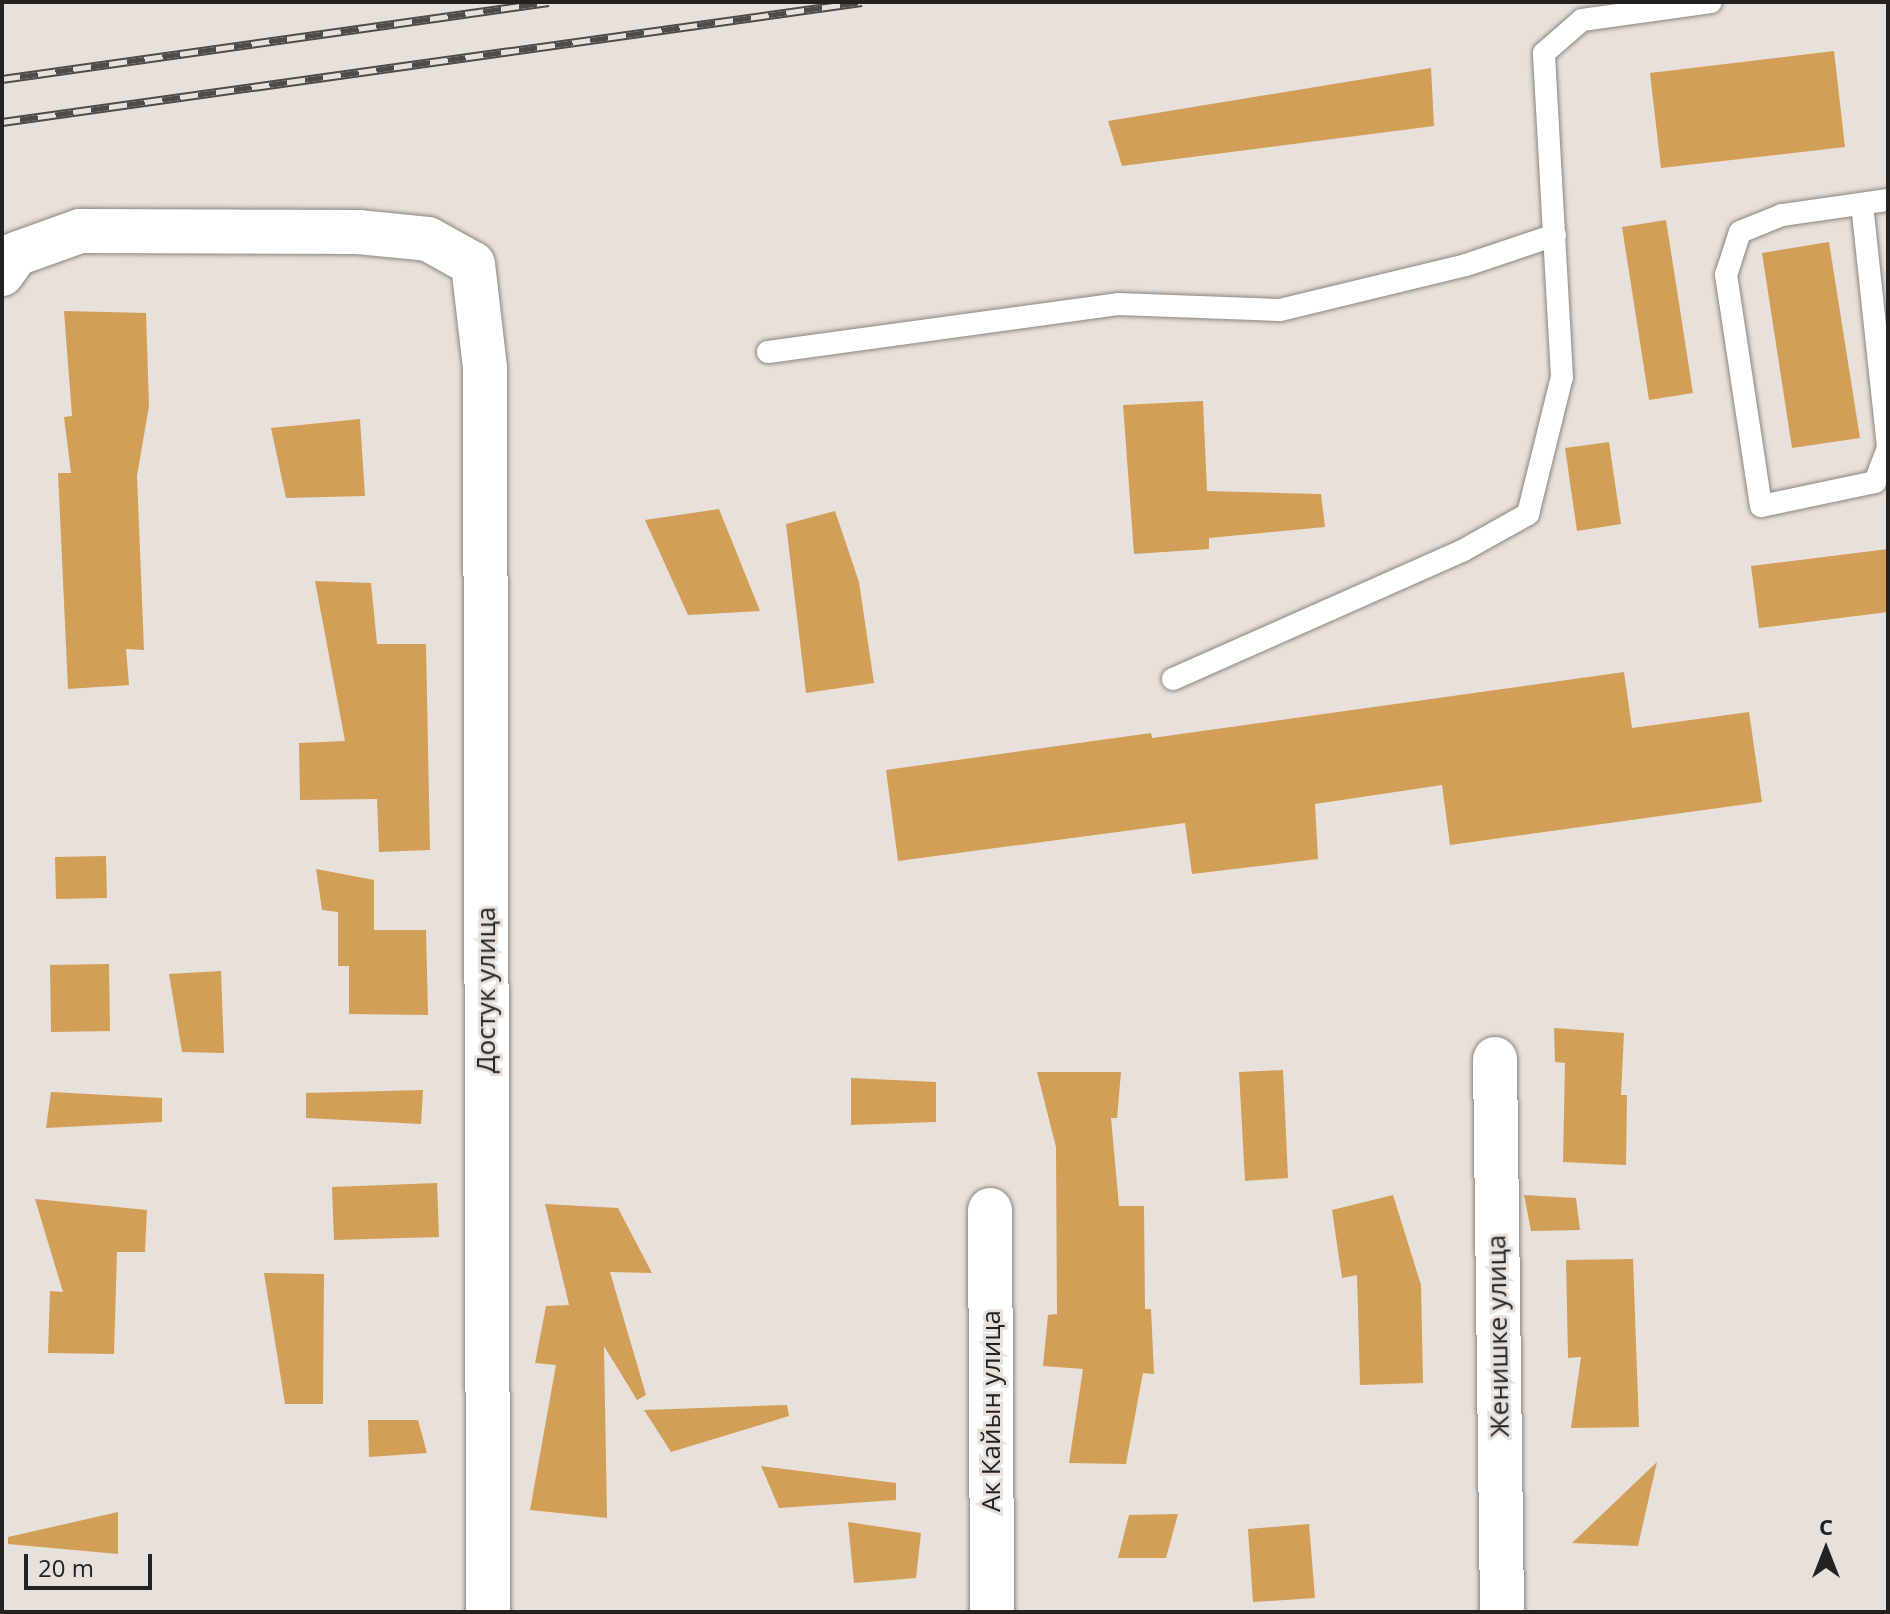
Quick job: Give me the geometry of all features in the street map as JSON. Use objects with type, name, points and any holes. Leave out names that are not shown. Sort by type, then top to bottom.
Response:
[{"type":"street","name":"Достук улица","points":[[2,274],[16,254],[80,231],[358,232],[428,239],[473,264],[485,367],[488,1612]]},
{"type":"street","name":"Женишке улица","points":[[1495,1059],[1502,1612]]},
{"type":"street","name":"Ак Кайын улица","points":[[990,1210],[992,1612]]},
{"type":"lane","points":[[1173,679],[1462,551],[1528,514],[1562,377],[1544,53],[1582,20],[1711,2]]},
{"type":"lane","points":[[1862,204],[1888,448],[1875,482],[1761,506],[1726,275],[1740,232],[1782,215],[1888,200]]},
{"type":"lane","points":[[768,352],[1118,304],[1280,310],[1466,265],[1555,235]]},
{"type":"building","points":[[1834,51],[1845,147],[1661,168],[1650,73]]},
{"type":"building","points":[[1431,68],[1434,126],[1122,166],[1108,121]]},
{"type":"building","points":[[1666,220],[1693,393],[1649,400],[1622,227]]},
{"type":"building","points":[[1829,242],[1860,438],[1792,448],[1762,253]]},
{"type":"building","points":[[64,311],[146,313],[149,406],[137,476],[144,650],[126,649],[129,685],[68,689],[58,473],[71,473],[64,417],[72,416]]},
{"type":"building","points":[[1203,401],[1207,491],[1321,494],[1325,527],[1209,538],[1209,549],[1134,554],[1123,405]]},
{"type":"building","points":[[360,419],[365,496],[286,498],[271,428]]},
{"type":"building","points":[[1609,442],[1621,524],[1577,531],[1565,448]]},
{"type":"building","points":[[719,509],[760,611],[688,615],[645,520]]},
{"type":"building","points":[[835,511],[859,582],[874,683],[806,693],[786,524]]},
{"type":"building","points":[[1888,549],[1888,612],[1759,628],[1751,566]]},
{"type":"building","points":[[315,581],[371,583],[377,644],[426,644],[430,850],[379,852],[377,799],[300,800],[299,743],[345,741]]},
{"type":"building","points":[[1624,672],[1632,728],[1749,712],[1762,802],[1450,845],[1442,785],[1315,804],[1318,859],[1192,874],[1185,823],[898,861],[886,770],[1151,733],[1152,738]]},
{"type":"building","points":[[106,856],[107,898],[56,899],[55,857]]},
{"type":"building","points":[[316,869],[374,880],[374,930],[426,930],[428,1015],[349,1014],[349,966],[338,966],[338,912],[322,910]]},
{"type":"building","points":[[109,964],[110,1031],[51,1032],[50,965]]},
{"type":"building","points":[[221,971],[224,1053],[182,1052],[169,974]]},
{"type":"building","points":[[1554,1028],[1624,1033],[1621,1095],[1627,1095],[1626,1165],[1563,1162],[1565,1063],[1555,1062]]},
{"type":"building","points":[[1283,1070],[1288,1178],[1245,1181],[1239,1072]]},
{"type":"building","points":[[1037,1072],[1121,1072],[1117,1118],[1111,1118],[1119,1206],[1144,1206],[1145,1309],[1151,1309],[1154,1374],[1143,1373],[1126,1464],[1069,1463],[1083,1369],[1043,1366],[1048,1315],[1057,1314],[1056,1147]]},
{"type":"building","points":[[851,1078],[936,1082],[936,1122],[851,1125]]},
{"type":"building","points":[[423,1090],[421,1124],[306,1118],[306,1093]]},
{"type":"building","points":[[51,1092],[162,1098],[162,1122],[46,1128]]},
{"type":"building","points":[[437,1183],[439,1237],[334,1240],[332,1187]]},
{"type":"building","points":[[1393,1195],[1421,1285],[1423,1383],[1360,1385],[1357,1275],[1342,1278],[1332,1210]]},
{"type":"building","points":[[1524,1195],[1576,1198],[1580,1230],[1531,1231]]},
{"type":"building","points":[[35,1199],[147,1210],[145,1252],[117,1252],[114,1354],[48,1353],[50,1291],[63,1292]]},
{"type":"building","points":[[545,1204],[618,1208],[652,1273],[610,1272],[646,1395],[637,1400],[604,1346],[607,1518],[530,1510],[556,1365],[535,1363],[546,1306],[569,1305]]},
{"type":"building","points":[[1633,1259],[1639,1427],[1571,1428],[1581,1357],[1568,1358],[1566,1260]]},
{"type":"building","points":[[264,1273],[324,1274],[323,1404],[285,1404]]},
{"type":"building","points":[[787,1405],[789,1416],[671,1452],[644,1410]]},
{"type":"building","points":[[368,1420],[418,1420],[427,1453],[369,1457]]},
{"type":"building","points":[[1657,1462],[1638,1546],[1572,1543]]},
{"type":"building","points":[[761,1466],[896,1483],[896,1500],[779,1508]]},
{"type":"building","points":[[118,1512],[118,1554],[8,1544],[8,1537]]},
{"type":"building","points":[[1178,1514],[1166,1558],[1118,1558],[1129,1515]]},
{"type":"building","points":[[848,1522],[921,1533],[916,1578],[854,1583]]},
{"type":"building","points":[[1309,1524],[1315,1598],[1253,1602],[1248,1529]]},
{"type":"railway","points":[[2,79],[549,2]]},
{"type":"railway","points":[[2,122],[862,2]]}]
